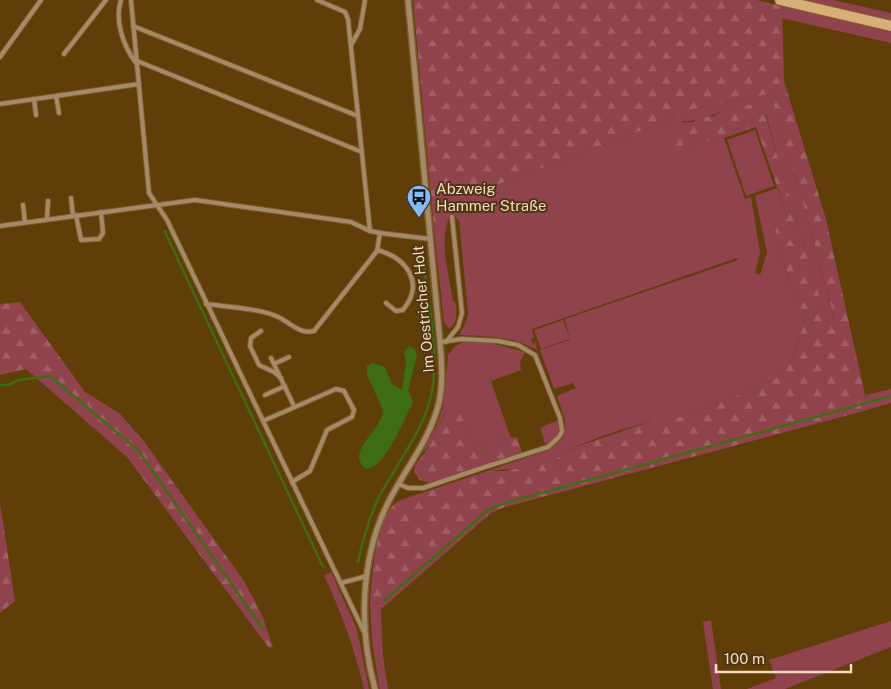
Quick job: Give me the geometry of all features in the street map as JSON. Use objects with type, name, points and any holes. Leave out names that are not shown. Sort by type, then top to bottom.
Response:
[{"type":"main road","points":[[780,0],[891,26]]},
{"type":"street","name":"Im Oestricher Holt","points":[[375,689],[365,634],[367,576],[379,521],[436,412],[442,379],[443,342],[430,239],[408,0]]},
{"type":"lane","points":[[0,57],[41,0]]},
{"type":"lane","points":[[64,54],[106,0]]},
{"type":"lane","points":[[121,0],[119,11],[122,40],[137,63],[362,152]]},
{"type":"lane","points":[[131,0],[149,192],[167,220],[365,634]]},
{"type":"lane","points":[[317,0],[345,12],[348,19],[370,231]]},
{"type":"lane","points":[[351,45],[360,29],[365,0]]},
{"type":"lane","points":[[133,26],[358,116]]},
{"type":"lane","points":[[0,104],[139,84]]},
{"type":"lane","points":[[56,96],[59,112]]},
{"type":"lane","points":[[34,99],[36,115]]},
{"type":"lane","points":[[71,198],[81,240],[98,239],[103,233],[100,212]]},
{"type":"lane","points":[[0,226],[156,204],[204,200],[351,222],[370,231],[430,239]]},
{"type":"lane","points":[[47,219],[48,201]]},
{"type":"lane","points":[[23,205],[24,222]]},
{"type":"lane","points":[[443,342],[458,327],[462,313],[452,217]]},
{"type":"lane","points":[[206,304],[279,317],[303,332],[314,332],[377,250],[380,233]]},
{"type":"lane","points":[[377,250],[389,255],[406,268],[414,283],[414,294],[403,310],[396,311],[386,303]]},
{"type":"lane","points":[[262,331],[251,338],[250,346],[259,365],[274,372],[281,378]]},
{"type":"lane","points":[[398,484],[408,488],[423,488],[548,447],[559,437],[562,431],[560,418],[535,355],[518,345],[498,341],[462,339],[443,342]]},
{"type":"lane","points":[[274,364],[290,357]]},
{"type":"lane","points":[[271,358],[294,406]]},
{"type":"lane","points":[[265,395],[285,386]]},
{"type":"lane","points":[[263,421],[339,388],[344,391],[354,413],[352,417],[327,430],[310,471],[292,482]]},
{"type":"lane","points":[[341,583],[367,576]]},
{"type":"green space","points":[[413,0],[757,0],[782,6],[784,81],[826,219],[865,395],[860,412],[505,507],[491,513],[387,604],[370,603],[376,548],[380,533],[390,509],[398,501],[487,471],[504,471],[551,462],[573,448],[646,423],[670,417],[686,417],[775,379],[793,359],[803,325],[802,310],[788,277],[775,232],[779,221],[787,215],[756,127],[724,138],[676,147],[671,131],[677,123],[693,122],[701,117],[714,116],[725,109],[758,103],[763,107],[778,158],[785,169],[783,176],[823,307],[834,318],[806,213],[770,94],[703,107],[463,198],[460,200],[462,214],[450,215],[445,225],[434,229]]},
{"type":"green space","points":[[802,0],[833,0],[891,13],[891,21]]},
{"type":"green space","points":[[783,5],[891,31],[891,43],[781,18]]},
{"type":"green space","points":[[770,94],[806,213],[834,319],[823,307],[783,176],[785,169],[778,158],[766,114],[752,104],[727,109],[698,119],[682,121],[676,147],[724,138],[745,199],[751,197],[760,253],[755,273],[760,275],[767,252],[755,196],[777,188],[787,215],[775,232],[788,277],[802,310],[803,325],[793,359],[775,379],[686,417],[657,421],[614,432],[573,448],[557,460],[546,464],[487,471],[548,450],[562,439],[565,420],[557,396],[576,388],[573,383],[554,389],[540,350],[570,340],[565,319],[738,260],[737,258],[532,329],[534,338],[531,339],[533,344],[536,342],[537,350],[509,339],[459,335],[467,320],[468,312],[459,221],[454,215],[449,218],[445,238],[447,270],[456,313],[454,323],[449,329],[444,322],[434,229],[440,227],[463,198],[703,107]]},
{"type":"green space","points":[[755,130],[774,186],[746,196],[727,140]]},
{"type":"green space","points":[[20,302],[85,392],[119,413],[143,440],[244,581],[262,615],[273,647],[269,648],[127,457],[26,369],[0,375],[0,304]]},
{"type":"green space","points":[[563,320],[570,339],[541,349],[534,330]]},
{"type":"green space","points":[[464,342],[490,343],[525,352],[520,362],[521,370],[491,381],[510,436],[477,452],[459,410],[445,412],[431,444],[422,453],[436,427],[443,407],[448,355],[455,346]]},
{"type":"green space","points":[[891,389],[891,403],[860,412],[865,395]]},
{"type":"green space","points":[[452,405],[459,410],[477,452],[510,436],[511,438],[517,437],[522,452],[430,483],[420,480],[414,472],[415,465],[431,444],[445,413]]},
{"type":"green space","points":[[558,420],[559,431],[557,435],[545,444],[540,428]]},
{"type":"green space","points":[[0,503],[15,601],[0,613]]},
{"type":"green space","points":[[331,572],[357,629],[369,689],[364,689],[347,631],[324,575]]},
{"type":"green space","points":[[370,603],[387,604],[381,609],[383,656],[388,689],[380,689],[379,685],[372,641]]},
{"type":"green space","points":[[711,620],[721,689],[713,689],[703,622]]},
{"type":"green space","points":[[891,621],[891,647],[785,689],[747,689],[776,678],[769,660]]},
{"type":"shaded area","points":[[409,346],[415,349],[417,356],[408,390],[413,402],[393,443],[386,453],[373,467],[366,469],[360,462],[359,455],[366,440],[381,418],[383,410],[367,375],[367,366],[373,363],[385,367],[392,384],[402,390],[406,362],[404,352]]},
{"type":"waterway","points":[[165,232],[323,567]]},
{"type":"waterway","points":[[358,562],[375,505],[422,423],[431,396],[434,347],[424,263],[421,255]]},
{"type":"waterway","points":[[0,385],[8,385],[19,380],[50,376],[138,450],[263,629]]},
{"type":"waterway","points":[[385,600],[488,510],[502,504],[891,396]]},
{"type":"place","name":"Abzweig Hammer Straße","points":[[419,218]]}]
